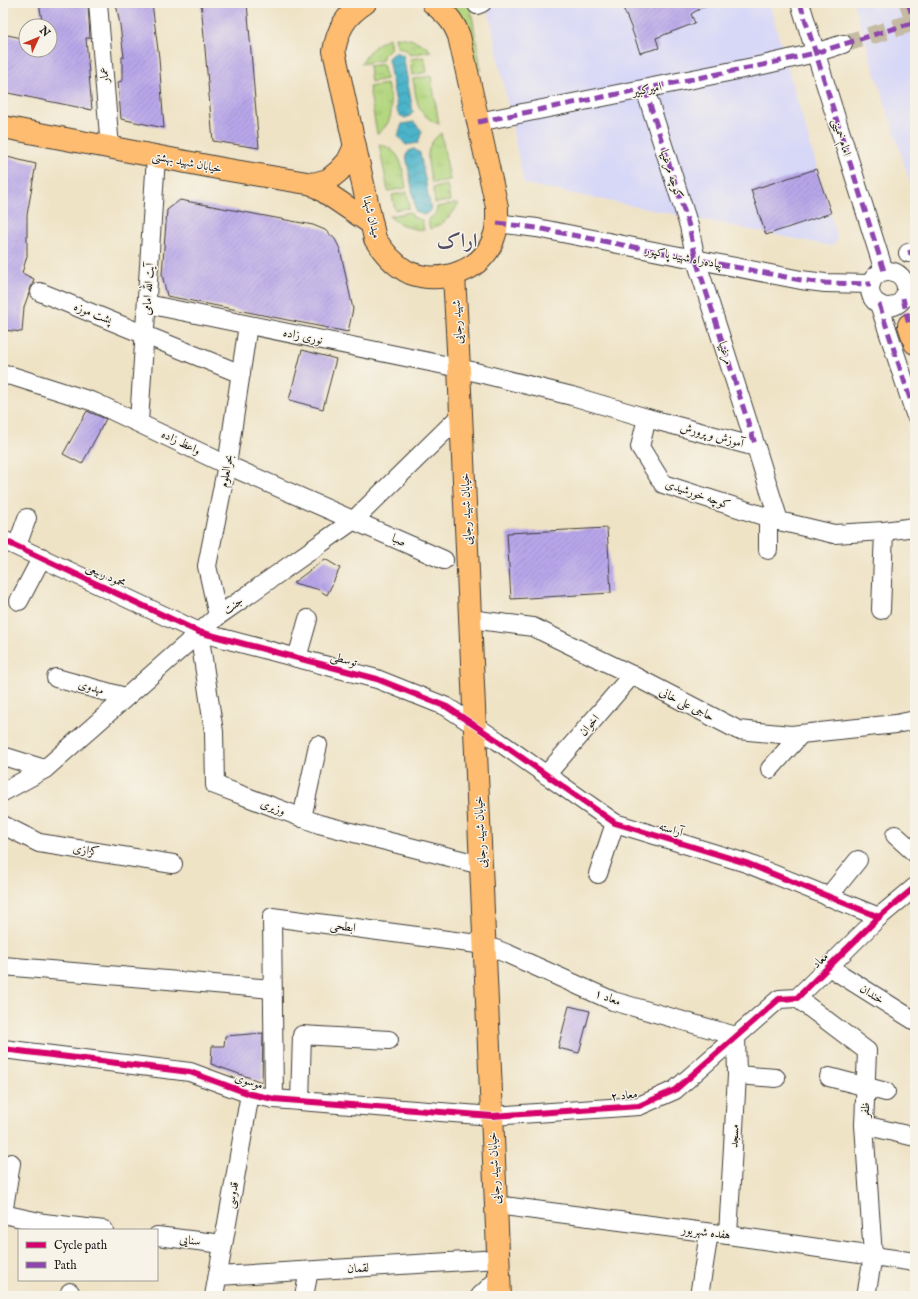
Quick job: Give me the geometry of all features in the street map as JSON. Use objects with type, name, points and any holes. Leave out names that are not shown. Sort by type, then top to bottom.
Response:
[{"type":"main road","name":"میدان شهدا","points":[[364,3],[346,19],[340,28],[334,51],[375,239],[384,253],[403,268],[424,277],[439,277],[454,275],[477,262],[487,252],[494,238],[497,223],[496,207],[459,36],[454,24],[447,14],[433,3]]},
{"type":"main road","name":"خیابان شهید بهشتی","points":[[3,127],[156,157],[313,184],[328,180],[340,171],[348,161],[355,146]]},
{"type":"main road","points":[[313,184],[372,224]]},
{"type":"main road","name":"شهید رجایی","points":[[454,275],[459,368]]},
{"type":"main road","name":"خیابان شهید رجایی","points":[[459,368],[499,1278]]},
{"type":"street","name":"عمار","points":[[98,3],[110,148]]},
{"type":"street","name":"امام خمینی","points":[[800,3],[884,272]]},
{"type":"street","name":"امیرکبیر","points":[[478,122],[815,53],[843,44]]},
{"type":"street","name":"کوچه مرغیها","points":[[645,89],[689,226],[696,260]]},
{"type":"street","name":"آیت الله امامی","points":[[139,422],[156,157]]},
{"type":"street","name":"پیاده‌راه شهید پاکپور","points":[[497,223],[538,228],[801,280],[825,283],[871,284]]},
{"type":"street","name":"مرغیها","points":[[696,260],[756,446]]},
{"type":"street","points":[[884,272],[894,272],[901,277],[906,286],[905,294],[900,302],[888,307],[875,301],[871,293],[871,284],[876,276],[884,272]]},
{"type":"street","name":"پشت موزه","points":[[40,292],[241,374]]},
{"type":"street","points":[[903,298],[913,329]]},
{"type":"street","name":"نوری زاده","points":[[147,304],[459,368]]},
{"type":"street","points":[[879,304],[915,414]]},
{"type":"street","name":"بحرالعلوم","points":[[218,616],[207,566],[228,465],[248,325]]},
{"type":"street","name":"آموزش و پرورش","points":[[459,368],[572,396],[647,418],[756,446],[773,519],[768,550]]},
{"type":"street","name":"واعظ زاده","points":[[3,375],[12,376],[94,402],[228,465],[354,520]]},
{"type":"street","name":"جنت","points":[[3,792],[45,769],[218,616],[354,520],[461,415]]},
{"type":"street","name":"کوچه خورشیدی","points":[[647,418],[640,447],[663,484],[773,519]]},
{"type":"street","points":[[7,544],[26,518]]},
{"type":"street","points":[[773,519],[834,534],[884,531],[915,527]]},
{"type":"street","name":"صبا","points":[[354,520],[444,560]]},
{"type":"street","points":[[882,610],[884,531]]},
{"type":"street","name":"محمود ربیعی","points":[[7,544],[42,557],[199,632]]},
{"type":"street","points":[[19,601],[42,557]]},
{"type":"street","points":[[297,658],[308,619]]},
{"type":"street","name":"حاجی علی خانی","points":[[470,619],[533,627],[632,675],[738,730],[791,735],[896,724],[915,720]]},
{"type":"street","name":"توسطی","points":[[199,632],[377,679],[447,707],[475,725]]},
{"type":"street","name":"وزیری","points":[[199,632],[214,732],[215,785],[319,824],[481,866]]},
{"type":"street","name":"اخوان","points":[[546,775],[632,675]]},
{"type":"street","name":"مهدوی","points":[[56,678],[125,697]]},
{"type":"street","name":"آراسته","points":[[475,725],[615,823],[746,863],[879,917]]},
{"type":"street","points":[[770,769],[801,734]]},
{"type":"street","points":[[302,818],[318,745]]},
{"type":"street","points":[[3,756],[45,769]]},
{"type":"street","points":[[598,874],[615,823]]},
{"type":"street","name":"کزازی","points":[[3,825],[39,843],[173,864]]},
{"type":"street","points":[[895,835],[915,853]]},
{"type":"street","points":[[828,897],[858,860]]},
{"type":"street","name":"معاد","points":[[797,998],[879,917],[915,887]]},
{"type":"street","name":"ابطحی","points":[[274,1099],[272,917],[485,945]]},
{"type":"street","name":"معاد ۱","points":[[485,945],[613,1001],[736,1036]]},
{"type":"street","points":[[3,966],[272,989]]},
{"type":"street","name":"خندان","points":[[828,967],[915,1021]]},
{"type":"street","points":[[736,1036],[779,999],[797,998]]},
{"type":"street","name":"ظفر","points":[[797,998],[867,1050],[864,1125],[873,1256],[866,1296]]},
{"type":"street","points":[[300,1101],[302,1035],[390,1040]]},
{"type":"street","name":"مسجد","points":[[728,1235],[737,1074],[736,1036]]},
{"type":"street","name":"معاد ۲","points":[[492,1116],[639,1106],[675,1090],[736,1036]]},
{"type":"street","name":"موسوی","points":[[3,1049],[190,1072],[250,1094],[274,1099],[492,1116]]},
{"type":"street","points":[[737,1074],[776,1078]]},
{"type":"street","points":[[829,1077],[886,1092]]},
{"type":"street","name":"قدوسی","points":[[214,1296],[250,1094]]},
{"type":"street","points":[[864,1125],[915,1137]]},
{"type":"street","points":[[11,1163],[3,1214],[44,1226],[89,1229]]},
{"type":"street","name":"هفده شهریور","points":[[496,1205],[728,1235],[915,1262]]},
{"type":"street","points":[[699,1296],[709,1233]]},
{"type":"street","name":"سنایی","points":[[158,1236],[224,1244]]},
{"type":"street","points":[[304,1296],[308,1271]]},
{"type":"street","name":"لقمان","points":[[218,1276],[308,1271],[499,1278]]},
{"type":"street","points":[[480,1296],[499,1278]]},
{"type":"shaded area","points":[[487,3],[769,3],[838,240],[831,246],[524,184]]},
{"type":"shaded area","points":[[853,3],[915,3],[915,198]]},
{"type":"green space","points":[[449,3],[470,3],[481,70],[473,69]]},
{"type":"green space","points":[[395,37],[406,38],[414,41],[431,51],[410,55],[405,49],[397,47]]},
{"type":"green space","points":[[389,38],[391,48],[384,54],[382,60],[361,64],[366,55],[373,48]]},
{"type":"green space","points":[[424,57],[427,72],[412,75],[410,59]]},
{"type":"green space","points":[[383,64],[386,79],[371,82],[369,66]]},
{"type":"green space","points":[[431,76],[439,124],[431,120],[422,112],[417,101],[413,79]]},
{"type":"green space","points":[[387,84],[391,105],[390,118],[388,123],[377,134],[369,87]]},
{"type":"green space","points":[[441,133],[450,180],[432,183],[428,162],[429,150],[431,144]]},
{"type":"green space","points":[[379,144],[387,147],[397,155],[402,167],[406,188],[388,191]]},
{"type":"green space","points":[[447,185],[450,201],[435,203],[433,188]]},
{"type":"green space","points":[[407,192],[409,208],[395,210],[392,195]]},
{"type":"green space","points":[[459,203],[447,219],[430,229],[428,219],[432,217],[437,207]]},
{"type":"green space","points":[[410,212],[413,217],[422,220],[424,230],[405,226],[389,216]]},
{"type":"water","points":[[395,52],[403,55],[413,112],[410,116],[405,118],[398,114],[388,58]]},
{"type":"water","points":[[414,122],[422,131],[418,143],[406,145],[398,136],[402,124]]},
{"type":"water","points":[[414,149],[420,153],[431,210],[424,215],[416,212],[406,155],[409,151]]},
{"type":"building","points":[[39,3],[88,3],[90,38],[86,38],[92,110],[3,92],[3,34],[18,37],[18,58],[58,58],[58,18],[42,18]]},
{"type":"building","points":[[116,3],[152,3],[159,58],[164,128],[121,119],[118,82],[122,81],[122,57],[124,57]]},
{"type":"building","points":[[201,3],[247,3],[259,148],[213,141]]},
{"type":"building","points":[[621,3],[710,3],[691,14],[695,23],[656,38],[659,48],[640,53]]},
{"type":"building","points":[[3,156],[36,164],[27,215],[27,256],[22,273],[34,279],[24,307],[22,332],[3,330]]},
{"type":"building","points":[[816,169],[831,213],[766,235],[751,190]]},
{"type":"building","points":[[180,200],[313,225],[325,230],[335,239],[340,249],[353,309],[348,332],[167,296],[162,274],[167,210]]},
{"type":"building","points":[[302,350],[336,359],[323,409],[289,400]]},
{"type":"building","points":[[87,411],[106,419],[82,464],[63,454]]},
{"type":"building","points":[[607,528],[611,593],[511,599],[507,533]]},
{"type":"building","points":[[325,559],[340,568],[327,595],[317,589],[293,583]]},
{"type":"building","points":[[569,1006],[590,1011],[579,1053],[558,1048]]},
{"type":"building","points":[[263,1033],[262,1082],[211,1064],[212,1046],[224,1046],[225,1036]]},
{"type":"tunnel","points":[[908,3],[915,24]]},
{"type":"tunnel","points":[[843,44],[915,22]]},
{"type":"marked path","points":[[477,5],[482,3]]},
{"type":"marked path","points":[[800,3],[884,271]]},
{"type":"marked path","points":[[908,3],[915,24]]},
{"type":"marked path","points":[[478,122],[763,65],[815,53],[915,22]]},
{"type":"marked path","points":[[645,89],[689,226],[696,260],[756,447]]},
{"type":"marked path","points":[[497,223],[537,228],[801,280],[825,283],[871,284]]},
{"type":"marked path","points":[[908,253],[915,251]]},
{"type":"marked path","points":[[903,298],[909,325]]},
{"type":"marked path","points":[[879,304],[915,414]]},
{"type":"cycle path","points":[[3,540],[199,632],[377,679],[447,707],[615,823],[746,863],[879,917]]},
{"type":"cycle path","points":[[3,1049],[190,1072],[250,1094],[274,1099],[492,1116],[639,1106],[675,1090],[779,999],[797,998],[879,917],[915,887]]},
{"type":"district","name":"اراک","points":[[457,240]]}]
